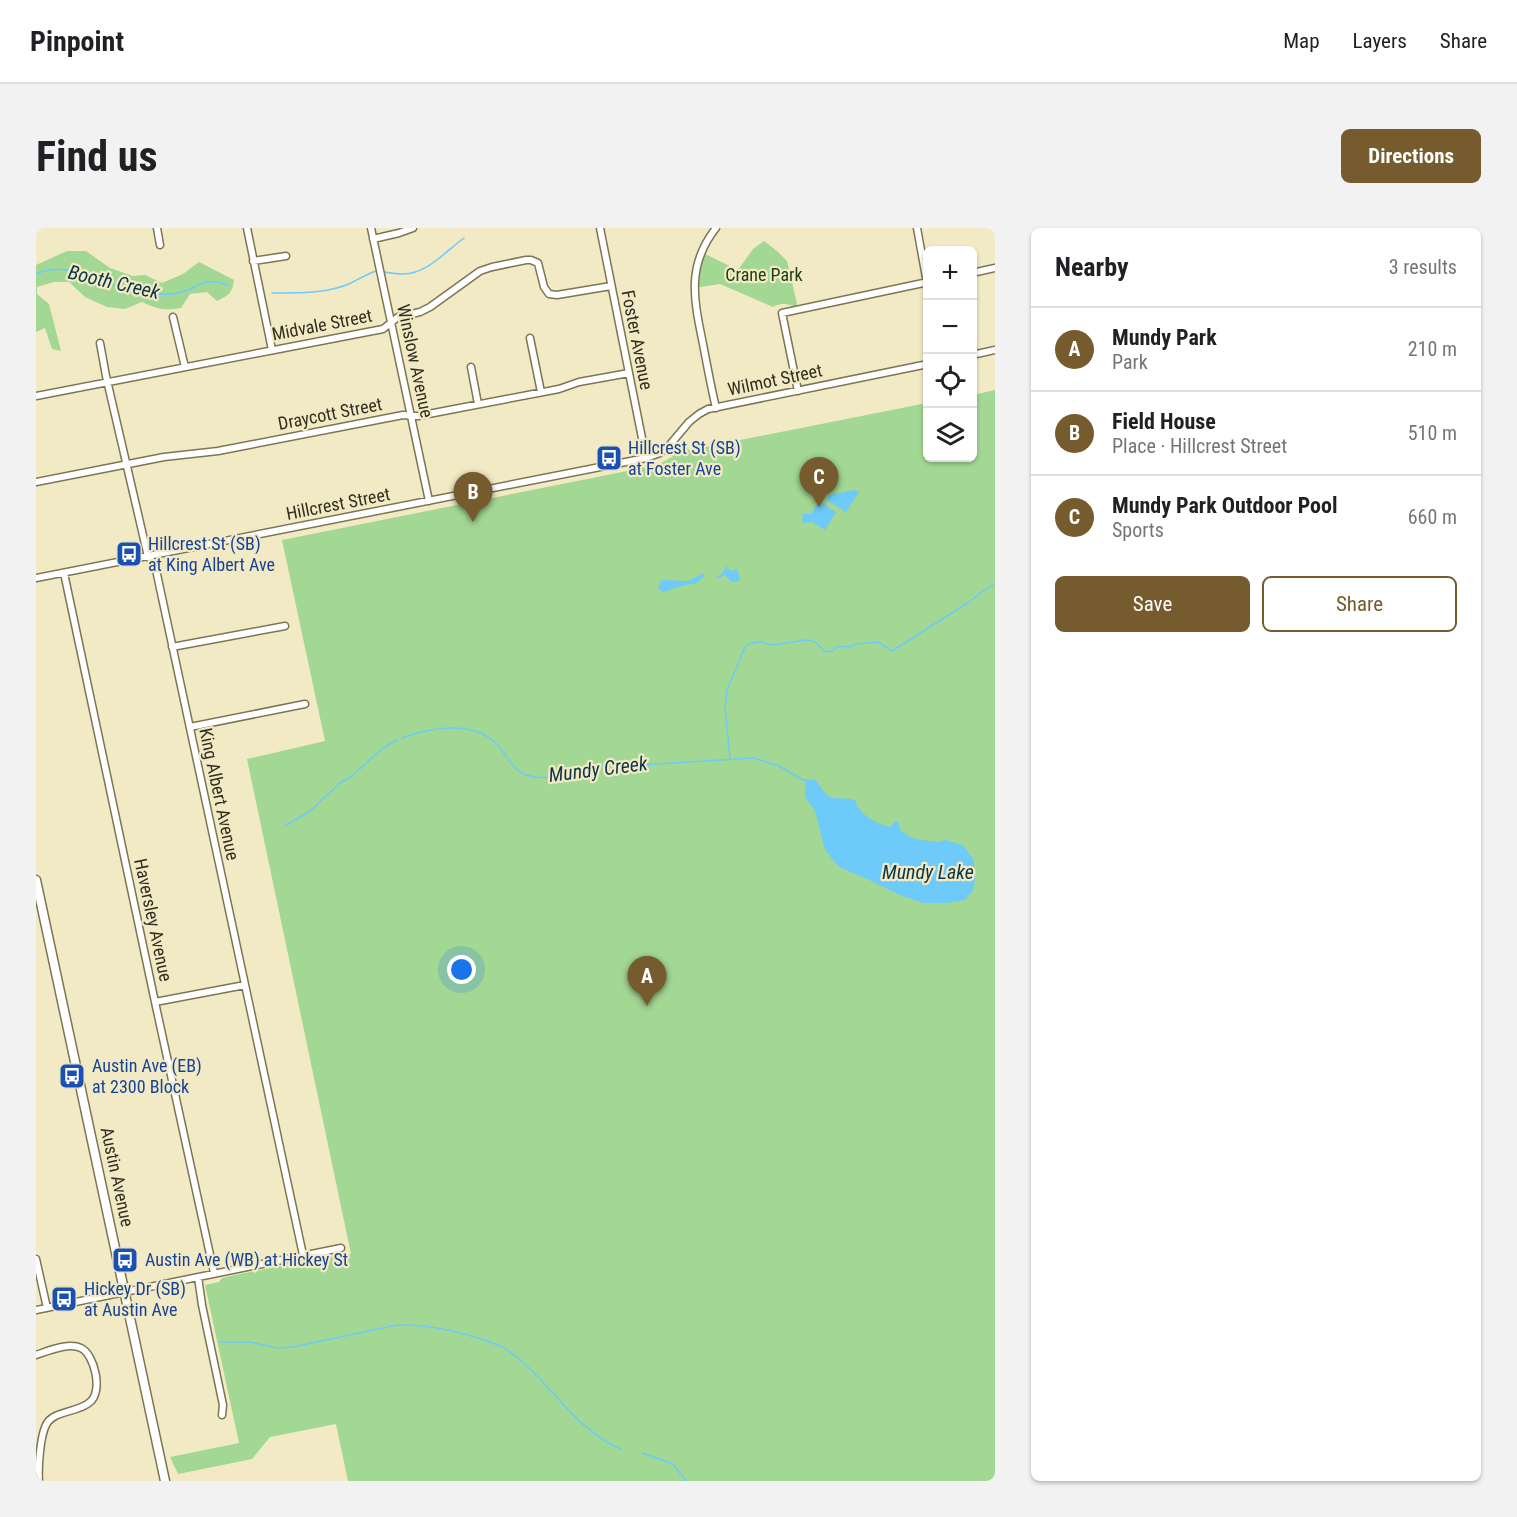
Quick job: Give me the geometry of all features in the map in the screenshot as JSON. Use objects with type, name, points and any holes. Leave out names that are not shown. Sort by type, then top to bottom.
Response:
[{"type":"main road","name":"Austin Avenue","points":[[36,880],[165,1481]]},
{"type":"street","points":[[157,228],[160,245]]},
{"type":"street","points":[[247,228],[272,350]]},
{"type":"street","name":"Winslow Avenue","points":[[371,228],[429,501]]},
{"type":"street","points":[[373,239],[413,228]]},
{"type":"street","name":"Foster Avenue","points":[[600,228],[646,458]]},
{"type":"street","points":[[716,228],[706,242],[699,259],[694,288],[696,311],[716,408]]},
{"type":"street","points":[[916,228],[923,262]]},
{"type":"street","points":[[254,261],[286,256]]},
{"type":"street","name":"Midvale Street","points":[[36,396],[383,329],[399,317],[430,307],[480,271],[526,260],[538,263],[544,287],[549,294],[557,295],[611,286]]},
{"type":"street","points":[[977,272],[995,268]]},
{"type":"street","points":[[798,391],[782,313],[923,283]]},
{"type":"street","points":[[173,317],[185,367]]},
{"type":"street","points":[[530,338],[541,392]]},
{"type":"street","name":"King Albert Avenue","points":[[100,343],[148,556],[155,565],[303,1255]]},
{"type":"street","points":[[977,353],[995,350]]},
{"type":"street","name":"Wilmot Street","points":[[646,458],[668,447],[684,427],[704,411],[923,365]]},
{"type":"street","points":[[471,367],[478,404]]},
{"type":"street","name":"Draycott Street","points":[[36,482],[170,456],[213,452],[403,415],[418,416],[629,373]]},
{"type":"street","name":"Hillcrest Street","points":[[36,578],[646,458]]},
{"type":"street","name":"Haversley Avenue","points":[[64,573],[214,1273]]},
{"type":"street","points":[[172,647],[285,626]]},
{"type":"street","points":[[190,727],[305,704]]},
{"type":"street","points":[[155,1002],[245,986]]},
{"type":"street","points":[[36,1310],[341,1248]]},
{"type":"street","points":[[36,1259],[47,1308]]},
{"type":"street","points":[[198,1277],[223,1406],[222,1415]]},
{"type":"street","points":[[36,1355],[64,1348],[81,1348],[92,1360],[97,1383],[96,1393],[90,1403],[56,1416],[47,1423],[43,1434],[39,1481]]},
{"type":"green space","name":"Crane Park","points":[[764,241],[787,261],[798,308],[785,304],[773,307],[720,284],[694,288],[701,252],[738,270],[753,249]]},
{"type":"green space","points":[[67,251],[86,251],[110,268],[133,276],[145,275],[162,283],[183,274],[199,262],[234,280],[229,294],[217,301],[207,292],[190,294],[181,308],[170,309],[156,308],[142,302],[125,309],[107,307],[85,297],[69,282],[54,282],[37,287],[37,294],[49,304],[61,351],[52,349],[45,328],[36,332],[36,265]]},
{"type":"green space","points":[[995,390],[995,1481],[348,1481],[336,1424],[270,1437],[252,1459],[178,1474],[170,1457],[239,1443],[205,1285],[240,1274],[351,1254],[247,759],[325,741],[282,540],[657,465],[672,457],[684,441],[685,447],[690,450],[923,404],[923,462],[977,462],[977,394]]},
{"type":"water","points":[[855,490],[859,492],[846,512],[827,500],[829,495]]},
{"type":"water","points":[[819,501],[836,512],[825,530],[812,522],[803,523],[802,514],[811,514]]},
{"type":"water","points":[[726,566],[731,571],[737,569],[740,579],[737,582],[732,582],[725,575],[716,577],[723,573]]},
{"type":"water","points":[[704,573],[704,577],[695,584],[664,592],[658,589],[661,580],[688,581]]},
{"type":"water","name":"Mundy Lake","points":[[813,779],[830,797],[855,800],[864,814],[880,824],[891,827],[897,821],[900,830],[912,838],[939,842],[946,840],[963,845],[974,860],[973,890],[965,900],[924,903],[902,896],[839,867],[825,850],[815,811],[805,794],[806,782]]},
{"type":"waterway","name":"Booth Creek","points":[[384,272],[403,274],[420,270],[436,261],[464,238]]},
{"type":"waterway","name":"Booth Creek","points":[[36,274],[56,269],[72,271],[125,288],[160,294],[180,292],[207,282],[227,285]]},
{"type":"waterway","name":"Booth Creek","points":[[272,293],[312,292],[342,287],[376,271]]},
{"type":"waterway","points":[[730,759],[725,707],[727,690],[745,647],[751,643],[760,642],[773,645],[806,640],[816,642],[825,652],[832,651],[838,646],[849,647],[878,642],[892,651],[990,586],[995,585]]},
{"type":"waterway","name":"Mundy Creek","points":[[402,738],[439,729],[465,729],[477,732],[498,745],[517,770],[535,777],[556,776],[616,764],[640,765],[753,758],[779,766],[803,780],[809,780]]},
{"type":"waterway","name":"Mundy Creek","points":[[285,826],[310,811],[340,783],[352,776],[383,748],[397,740]]},
{"type":"waterway","points":[[219,1342],[250,1342],[277,1348],[293,1347],[397,1325],[431,1327],[465,1334],[508,1350],[531,1369],[583,1424],[601,1438],[621,1449]]},
{"type":"waterway","points":[[642,1453],[673,1464],[686,1481]]},
{"type":"place","name":"Hillcrest St (SB) at Foster Ave","points":[[609,458]]},
{"type":"place","name":"Mundy Park Outdoor Pool","points":[[819,507]]},
{"type":"place","name":"Field House","points":[[473,522]]},
{"type":"place","name":"Hillcrest St (SB) at King Albert Ave","points":[[129,554]]},
{"type":"place","name":"Mundy Park","points":[[647,1006]]},
{"type":"place","name":"Austin Ave (EB) at 2300 Block","points":[[72,1076]]},
{"type":"place","name":"Austin Ave (WB) at Hickey St","points":[[125,1260]]},
{"type":"place","name":"Hickey Dr (SB) at Austin Ave","points":[[64,1299]]}]
